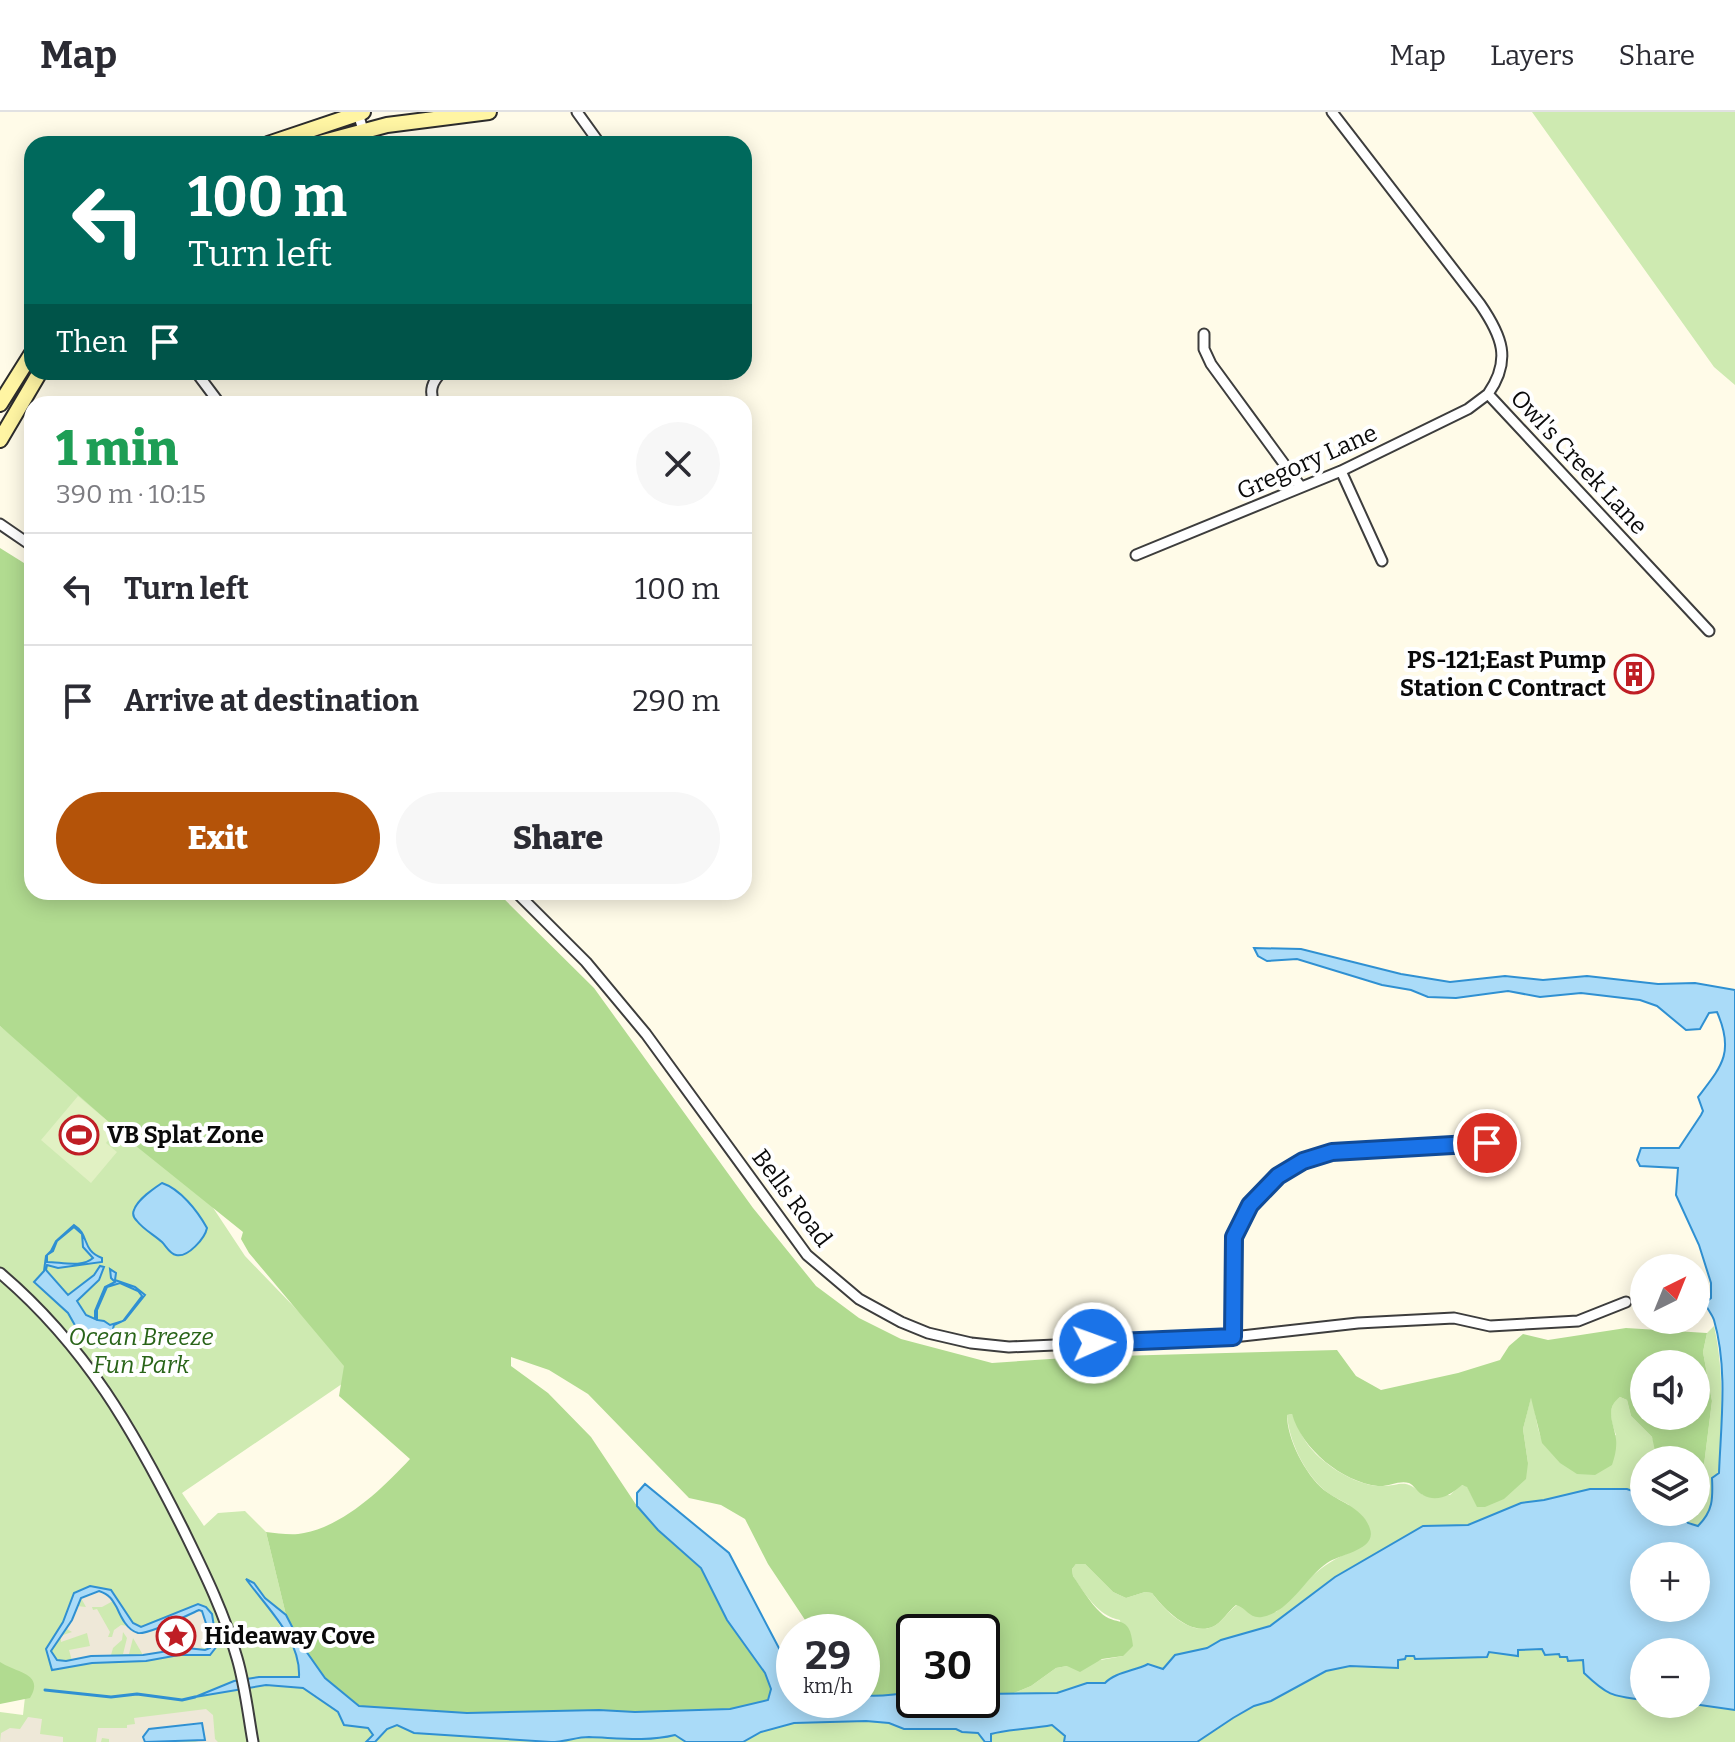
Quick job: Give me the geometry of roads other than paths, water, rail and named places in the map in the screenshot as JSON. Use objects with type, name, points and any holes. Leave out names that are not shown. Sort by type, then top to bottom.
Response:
[{"type":"main road","points":[[291,136],[360,112]]},
{"type":"main road","points":[[371,136],[489,112]]},
{"type":"main road","points":[[0,404],[24,366]]},
{"type":"main road","points":[[0,440],[24,399]]},
{"type":"street","points":[[360,112],[366,136]]},
{"type":"street","points":[[577,112],[594,136]]},
{"type":"street","name":"Owl's Creek Lane","points":[[1332,112],[1499,333],[1500,368],[1488,394],[1709,631]]},
{"type":"street","points":[[1204,334],[1204,349],[1211,364],[1301,487]]},
{"type":"street","name":"Gregory Lane","points":[[1136,555],[1341,471],[1468,409],[1488,394]]},
{"type":"street","points":[[1341,471],[1382,561]]},
{"type":"street","points":[[0,524],[24,540]]},
{"type":"street","name":"Bells Road","points":[[524,900],[586,962],[646,1034],[807,1255],[859,1299],[928,1333],[990,1345],[1233,1337],[1358,1323],[1454,1318],[1490,1326],[1578,1321],[1626,1302]]},
{"type":"street","points":[[1233,1337],[1234,1237],[1259,1194],[1289,1169],[1316,1156],[1351,1150],[1514,1142]]},
{"type":"street","points":[[0,1273],[65,1337],[128,1424],[173,1506],[221,1607],[238,1660],[253,1742]]},
{"type":"water","points":[[1254,948],[1301,949],[1401,974],[1450,982],[1505,976],[1543,980],[1587,976],[1658,984],[1695,983],[1735,990],[1735,1710],[1710,1706],[1710,1638],[1630,1638],[1630,1698],[1611,1694],[1599,1686],[1584,1673],[1583,1660],[1568,1661],[1567,1657],[1560,1657],[1559,1654],[1545,1655],[1542,1649],[1518,1650],[1518,1656],[1489,1652],[1487,1657],[1415,1659],[1414,1656],[1406,1656],[1398,1660],[1398,1668],[1350,1666],[1326,1671],[1271,1701],[1254,1706],[1197,1742],[1064,1742],[1065,1736],[1052,1725],[991,1734],[991,1742],[985,1742],[978,1733],[956,1729],[904,1729],[889,1723],[866,1721],[794,1723],[761,1732],[743,1742],[686,1742],[675,1735],[643,1739],[584,1737],[551,1742],[414,1733],[397,1725],[387,1729],[375,1742],[366,1742],[373,1735],[368,1728],[344,1725],[338,1712],[303,1688],[266,1685],[195,1697],[234,1681],[259,1677],[299,1677],[295,1650],[289,1637],[246,1579],[286,1615],[301,1644],[325,1678],[359,1706],[467,1713],[635,1712],[730,1709],[768,1700],[771,1689],[765,1673],[727,1620],[701,1568],[658,1530],[637,1506],[637,1493],[645,1484],[729,1553],[776,1642],[776,1718],[880,1718],[880,1696],[896,1694],[896,1718],[1000,1718],[1000,1694],[1057,1693],[1087,1683],[1105,1683],[1114,1676],[1148,1664],[1163,1669],[1175,1655],[1207,1648],[1221,1640],[1270,1626],[1335,1577],[1423,1526],[1468,1525],[1521,1503],[1590,1489],[1627,1489],[1630,1490],[1630,1526],[1710,1526],[1712,1478],[1719,1473],[1722,1376],[1718,1338],[1710,1312],[1710,1254],[1702,1254],[1676,1195],[1678,1168],[1640,1166],[1637,1160],[1641,1148],[1679,1148],[1701,1115],[1703,1111],[1698,1097],[1719,1068],[1725,1049],[1717,1012],[1709,1013],[1700,1029],[1686,1030],[1657,1006],[1640,1000],[1581,993],[1540,997],[1508,991],[1456,998],[1428,997],[1297,959],[1267,961],[1258,956]]},
{"type":"water","points":[[162,1183],[188,1201],[207,1228],[195,1246],[181,1255],[172,1253],[134,1216],[133,1211],[139,1202]]},
{"type":"water","points":[[74,1225],[82,1233],[91,1251],[102,1258],[102,1262],[58,1268],[47,1265],[46,1270],[68,1295],[94,1275],[100,1266],[104,1267],[99,1280],[77,1301],[86,1315],[95,1319],[95,1311],[105,1287],[115,1282],[110,1269],[116,1273],[115,1280],[135,1287],[145,1295],[123,1321],[142,1296],[120,1283],[107,1287],[97,1310],[97,1320],[110,1325],[122,1321],[114,1325],[111,1337],[98,1347],[81,1336],[68,1313],[34,1282],[44,1271],[46,1256],[56,1241]],"holes":[[[74,1227],[82,1234],[83,1247],[93,1258],[77,1264],[47,1262],[47,1255],[53,1251],[57,1241]]]},
{"type":"water","points":[[90,1586],[111,1590],[133,1623],[141,1627],[198,1604],[212,1614],[217,1646],[210,1655],[92,1663],[52,1670],[46,1649],[63,1622],[74,1593]],"holes":[[[99,1591],[112,1600],[128,1626],[138,1633],[202,1611],[211,1639],[210,1648],[57,1660],[51,1651],[72,1620],[81,1598]]]},
{"type":"water","points":[[202,1723],[205,1740],[145,1742],[143,1737],[149,1729]]},
{"type":"waterway","points":[[45,1690],[111,1697],[137,1694],[182,1700],[195,1697]]},
{"type":"place","name":"PS-121;East Pump Station C Contract","points":[[1634,674]]},
{"type":"place","name":"VB Splat Zone","points":[[79,1135]]},
{"type":"place","name":"Hideaway Cove","points":[[176,1636]]},
{"type":"park label","name":"Ocean Breeze Fun Park","points":[[141,1351]]}]
